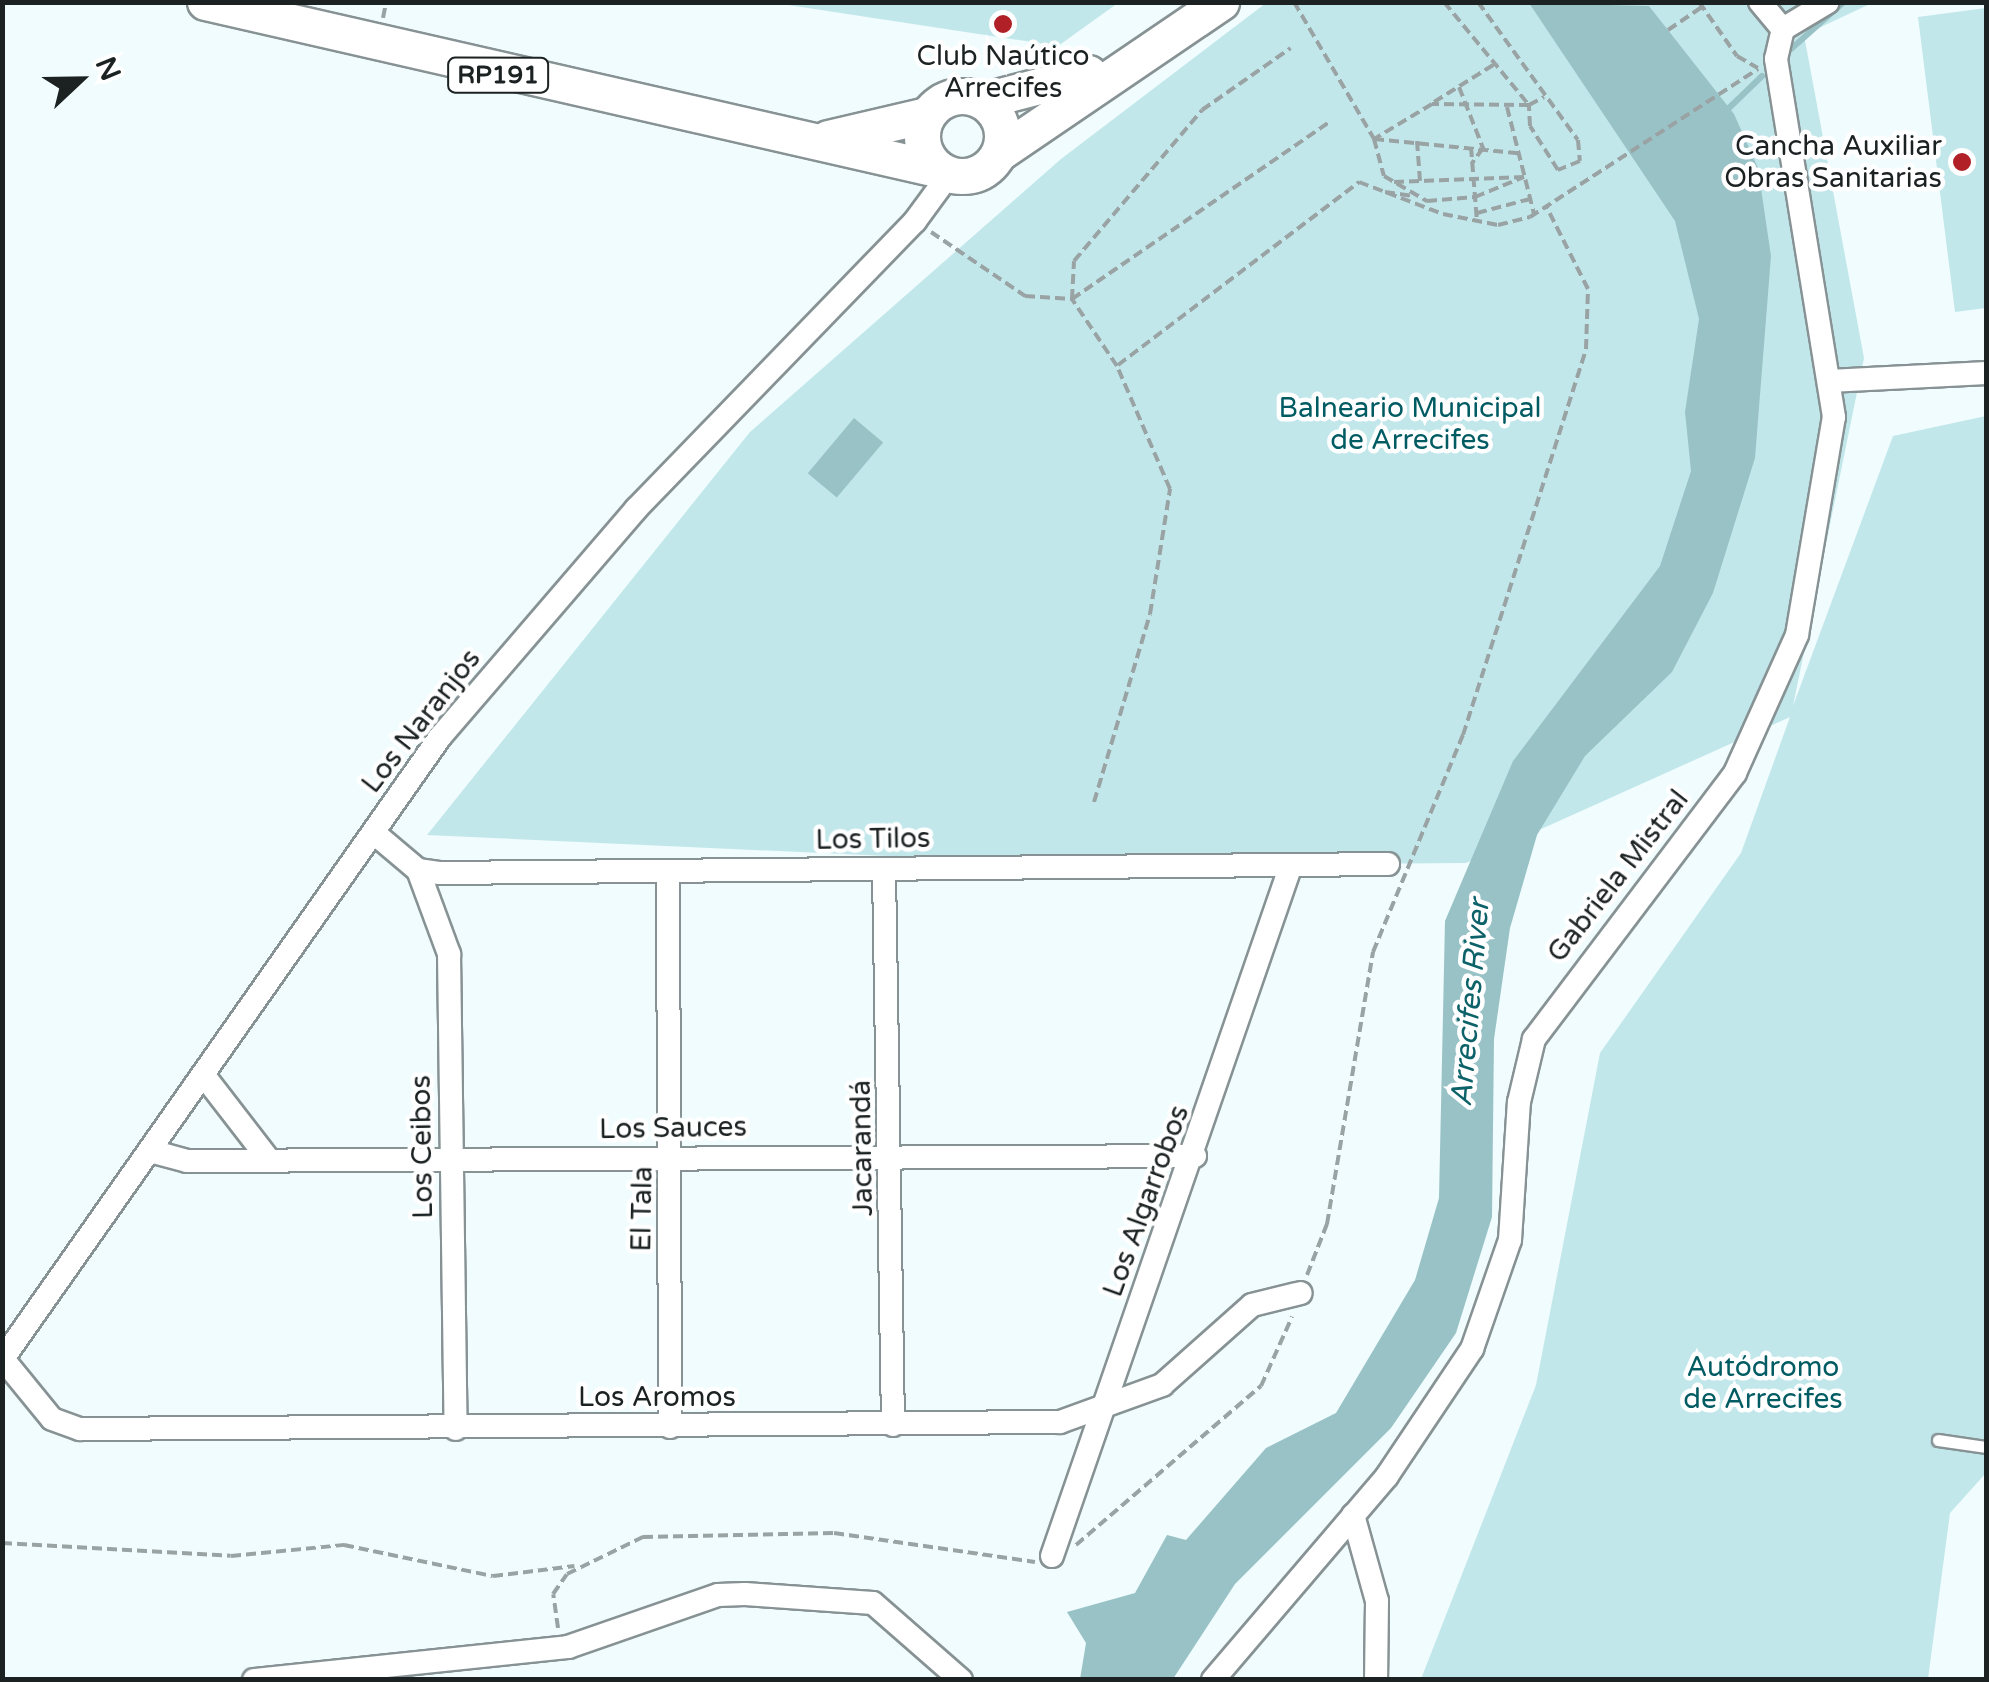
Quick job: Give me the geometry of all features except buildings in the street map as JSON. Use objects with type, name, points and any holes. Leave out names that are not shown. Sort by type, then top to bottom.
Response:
[{"type":"main road","name":"RP191","points":[[205,2],[792,142],[939,170],[1002,152],[1221,2]]},
{"type":"main road","name":"RP191","points":[[792,142],[872,134],[926,115],[1063,84],[1181,32]]},
{"type":"main road","points":[[986,100],[1004,124],[1002,152]]},
{"type":"main road","points":[[926,115],[939,170]]},
{"type":"street","points":[[1760,2],[1783,29],[1828,2]]},
{"type":"street","name":"Gabriela Mistral","points":[[1213,1680],[1353,1516],[1447,1394],[1496,1297],[1534,1039],[1735,773],[1768,710],[1797,634],[1828,491],[1830,381],[1767,64],[1783,29]]},
{"type":"street","name":"Los Naranjos","points":[[3,1360],[154,1152],[440,738],[636,509],[915,221],[939,170]]},
{"type":"street","points":[[1830,381],[1986,373]]},
{"type":"street","points":[[374,832],[418,870]]},
{"type":"street","name":"Los Tilos","points":[[418,870],[1388,864]]},
{"type":"street","name":"Los Algarrobos","points":[[1052,1556],[1195,1156],[1291,865]]},
{"type":"street","name":"Los Ceibos","points":[[418,870],[449,954],[456,1429]]},
{"type":"street","name":"Jacarandá","points":[[884,870],[893,1155],[893,1425]]},
{"type":"street","name":"El Tala","points":[[668,871],[670,1427]]},
{"type":"street","points":[[205,1077],[270,1161]]},
{"type":"street","name":"Los Sauces","points":[[154,1152],[270,1161],[1195,1156]]},
{"type":"street","name":"Los Aromos","points":[[3,1360],[52,1419],[80,1429],[893,1425],[1102,1412],[1187,1368],[1252,1304],[1301,1292]]},
{"type":"street","points":[[1353,1516],[1377,1601],[1376,1680]]},
{"type":"street","points":[[254,1680],[568,1648],[718,1595],[778,1594],[873,1604],[961,1680]]},
{"type":"lane","points":[[1938,1440],[1986,1447]]},
{"type":"path","points":[[1294,2],[1374,140],[1373,155],[1394,182],[1420,196]]},
{"type":"path","points":[[1444,2],[1498,62],[1529,104],[1558,170],[1574,168],[1584,155],[1578,140],[1478,2]]},
{"type":"path","points":[[1668,30],[1700,5],[1737,56],[1767,64]]},
{"type":"path","points":[[1094,802],[1169,522],[1170,488],[1118,366],[1072,299],[1074,261],[1183,132],[1292,48]]},
{"type":"path","points":[[1374,140],[1498,62]]},
{"type":"path","points":[[1118,366],[1324,204],[1359,182],[1478,221],[1534,214],[1767,64]]},
{"type":"path","points":[[1460,87],[1483,148]]},
{"type":"path","points":[[1432,104],[1506,106],[1529,104],[1546,96]]},
{"type":"path","points":[[1506,106],[1534,214]]},
{"type":"path","points":[[915,221],[1024,296],[1072,299],[1330,122]]},
{"type":"path","points":[[1374,140],[1518,153]]},
{"type":"path","points":[[1417,141],[1420,180]]},
{"type":"path","points":[[1471,147],[1478,221]]},
{"type":"path","points":[[1472,162],[1483,148]]},
{"type":"path","points":[[1394,182],[1524,177]]},
{"type":"path","points":[[1381,191],[1475,198],[1524,177]]},
{"type":"path","points":[[1477,214],[1530,200]]},
{"type":"path","points":[[2,1543],[214,1556],[344,1545],[493,1576],[579,1565]]},
{"type":"green space","name":"Club Naútico Arrecifes","points":[[775,3],[1118,3],[1058,46]]},
{"type":"green space","name":"Balneario Municipal de Arrecifes","points":[[1266,3],[1872,3],[1804,35],[1864,358],[1793,706],[1893,436],[1986,416],[1986,1473],[1950,1513],[1928,1679],[1421,1679],[1536,1385],[1600,1053],[1741,853],[1790,717],[1466,863],[1104,866],[427,835],[750,432],[1061,159]]},
{"type":"green space","name":"Cancha Auxiliar Obras Sanitarias","points":[[1986,8],[1986,308],[1955,312],[1918,17]]},
{"type":"water","name":"Arrecifes River","points":[[1529,3],[1649,6],[1734,114],[1758,168],[1771,256],[1755,458],[1713,593],[1672,672],[1585,756],[1537,835],[1510,928],[1494,1039],[1492,1217],[1456,1333],[1391,1428],[1235,1584],[1173,1679],[1080,1679],[1086,1643],[1067,1612],[1135,1593],[1167,1535],[1186,1540],[1266,1448],[1336,1413],[1415,1280],[1439,1198],[1445,921],[1513,761],[1660,566],[1691,471],[1685,412],[1699,319],[1675,221]]},
{"type":"water","points":[[854,418],[883,442],[837,498],[808,473]]},
{"type":"waterway","points":[[1791,49],[1844,2]]},
{"type":"waterway","points":[[1729,108],[1762,76]]},
{"type":"place","name":"Club Naútico Arrecifes","points":[[1003,24]]},
{"type":"place","name":"Cancha Auxiliar Obras Sanitarias","points":[[1962,162]]},
{"type":"park label","name":"Autódromo de Arrecifes","points":[[1763,1383]]}]
